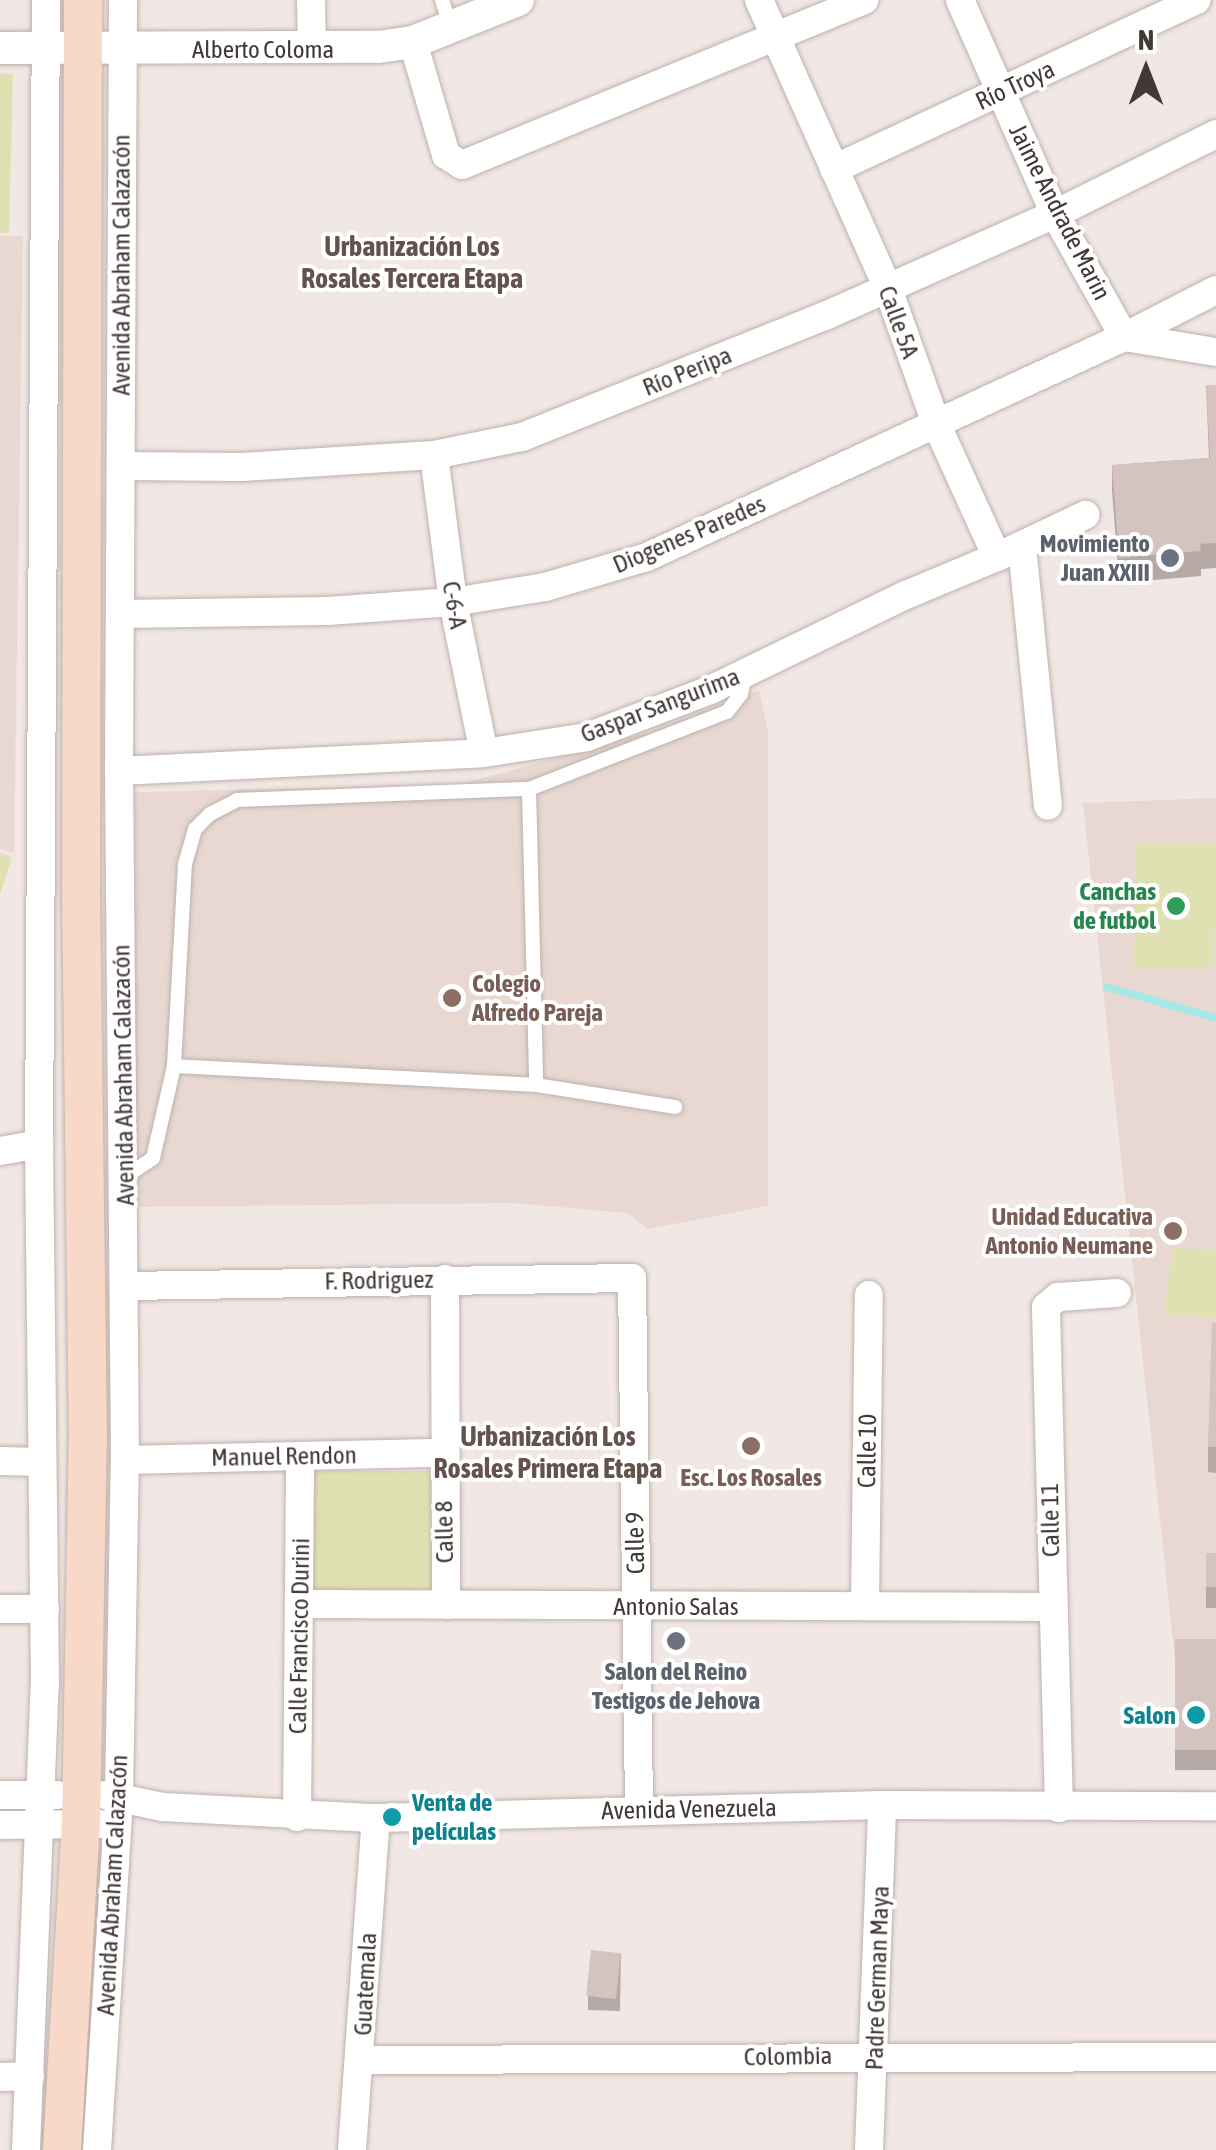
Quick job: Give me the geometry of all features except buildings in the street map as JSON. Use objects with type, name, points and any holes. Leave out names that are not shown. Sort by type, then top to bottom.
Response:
[{"type":"main road","name":"Avenida Abraham Calazacón","points":[[62,2150],[93,1815],[64,49],[83,0]]},
{"type":"street","name":"Avenida Abraham Calazacón","points":[[26,2150],[42,1825],[45,1609],[40,1462],[39,1144],[64,49],[46,0]]},
{"type":"street","name":"Avenida Abraham Calazacón","points":[[119,1796],[126,1286],[120,771],[123,0]]},
{"type":"street","points":[[311,0],[312,49]]},
{"type":"street","name":"Alberto Coloma","points":[[0,48],[312,49],[414,42],[447,14],[518,0]]},
{"type":"street","name":"Calle 5A","points":[[759,0],[887,286],[935,421],[1009,552]]},
{"type":"street","points":[[414,42],[446,155],[462,165],[774,34],[865,0]]},
{"type":"street","name":"Jaime Andrade Marin","points":[[960,0],[1055,214],[1124,338]]},
{"type":"street","name":"Río Troya","points":[[834,169],[1196,0]]},
{"type":"street","name":"Río Peripa","points":[[121,466],[242,467],[434,455],[522,436],[825,316],[1055,214],[1216,134]]},
{"type":"street","name":"Diogenes Paredes","points":[[120,614],[328,611],[453,602],[545,587],[646,557],[935,421],[1124,338],[1216,290]]},
{"type":"street","points":[[1124,338],[1216,352]]},
{"type":"street","name":"C-6-A","points":[[434,455],[453,602],[484,753]]},
{"type":"street","points":[[1048,806],[1009,552],[1085,515]]},
{"type":"street","name":"Gaspar Sangurima","points":[[120,771],[484,753],[587,737],[745,673],[906,594],[1009,552]]},
{"type":"street","points":[[0,1151],[39,1144]]},
{"type":"street","name":"Calle 8","points":[[444,1278],[442,1452],[446,1605]]},
{"type":"street","name":"F. Rodriguez","points":[[126,1286],[632,1278]]},
{"type":"street","name":"Calle 9","points":[[632,1278],[639,1809]]},
{"type":"street","name":"Calle 11","points":[[1058,1808],[1046,1307],[1058,1297],[1116,1294]]},
{"type":"street","name":"Calle 10","points":[[865,1606],[869,1296]]},
{"type":"street","name":"Manuel Rendon","points":[[125,1460],[442,1452]]},
{"type":"street","name":"Calle Francisco Durini","points":[[297,1816],[300,1456]]},
{"type":"street","points":[[0,1461],[40,1462]]},
{"type":"street","name":"Antonio Salas","points":[[300,1604],[1051,1607]]},
{"type":"street","points":[[0,1609],[45,1609]]},
{"type":"street","name":"Avenida Venezuela","points":[[0,1795],[42,1795],[93,1815]]},
{"type":"street","name":"Avenida Venezuela","points":[[93,1815],[119,1796],[163,1807],[376,1818],[882,1805],[1216,1806]]},
{"type":"street","name":"Padre German Maya","points":[[869,2150],[882,1805]]},
{"type":"street","name":"Avenida Venezuela","points":[[0,1825],[42,1825],[163,1807]]},
{"type":"street","name":"Avenida Abraham Calazacón","points":[[93,1815],[97,2150]]},
{"type":"street","name":"Guatemala","points":[[352,2150],[376,1818]]},
{"type":"street","name":"Colombia","points":[[361,2060],[874,2055],[1216,2057]]},
{"type":"street","points":[[0,2078],[30,2076]]},
{"type":"lane","points":[[125,1178],[154,1158],[174,1066],[185,864],[195,830],[210,814],[237,800],[530,789],[726,712],[742,694],[745,673]]},
{"type":"lane","points":[[530,789],[536,1085]]},
{"type":"lane","points":[[174,1066],[536,1085],[675,1107]]},
{"type":"shaded area","points":[[0,236],[23,236],[14,853],[0,849]]},
{"type":"shaded area","name":"Colegio Alfredo Pareja","points":[[759,690],[768,732],[768,1206],[648,1229],[628,1213],[512,1203],[136,1207],[135,792],[457,785],[657,730]]},
{"type":"shaded area","name":"Unidad Educativa Antonio Neumane","points":[[1216,798],[1216,1770],[1177,1771],[1175,1660],[1083,803]]},
{"type":"green space","points":[[0,73],[13,74],[9,233],[0,233]]},
{"type":"green space","name":"Canchas de futbol","points":[[1136,843],[1216,844],[1214,968],[1134,967]]},
{"type":"green space","points":[[0,853],[12,857],[0,895]]},
{"type":"green space","points":[[1172,1248],[1216,1250],[1216,1318],[1164,1314]]},
{"type":"green space","points":[[310,1471],[433,1471],[433,1589],[310,1589]]},
{"type":"waterway","points":[[1107,987],[1216,1018]]},
{"type":"place","name":"Movimiento Juan XXIII","points":[[1170,558]]},
{"type":"place","name":"Canchas de futbol","points":[[1176,906]]},
{"type":"place","name":"Colegio Alfredo Pareja","points":[[452,998]]},
{"type":"place","name":"Unidad Educativa Antonio Neumane","points":[[1173,1231]]},
{"type":"place","name":"Esc. Los Rosales","points":[[751,1446]]},
{"type":"place","name":"Salon del Reino Testigos de Jehova","points":[[676,1641]]},
{"type":"place","name":"Salon","points":[[1196,1715]]},
{"type":"place","name":"Venta de películas","points":[[392,1817]]},
{"type":"district","name":"Urbanización Los Rosales Tercera Etapa","points":[[412,262]]},
{"type":"district","name":"Urbanización Los Rosales Primera Etapa","points":[[548,1452]]}]
